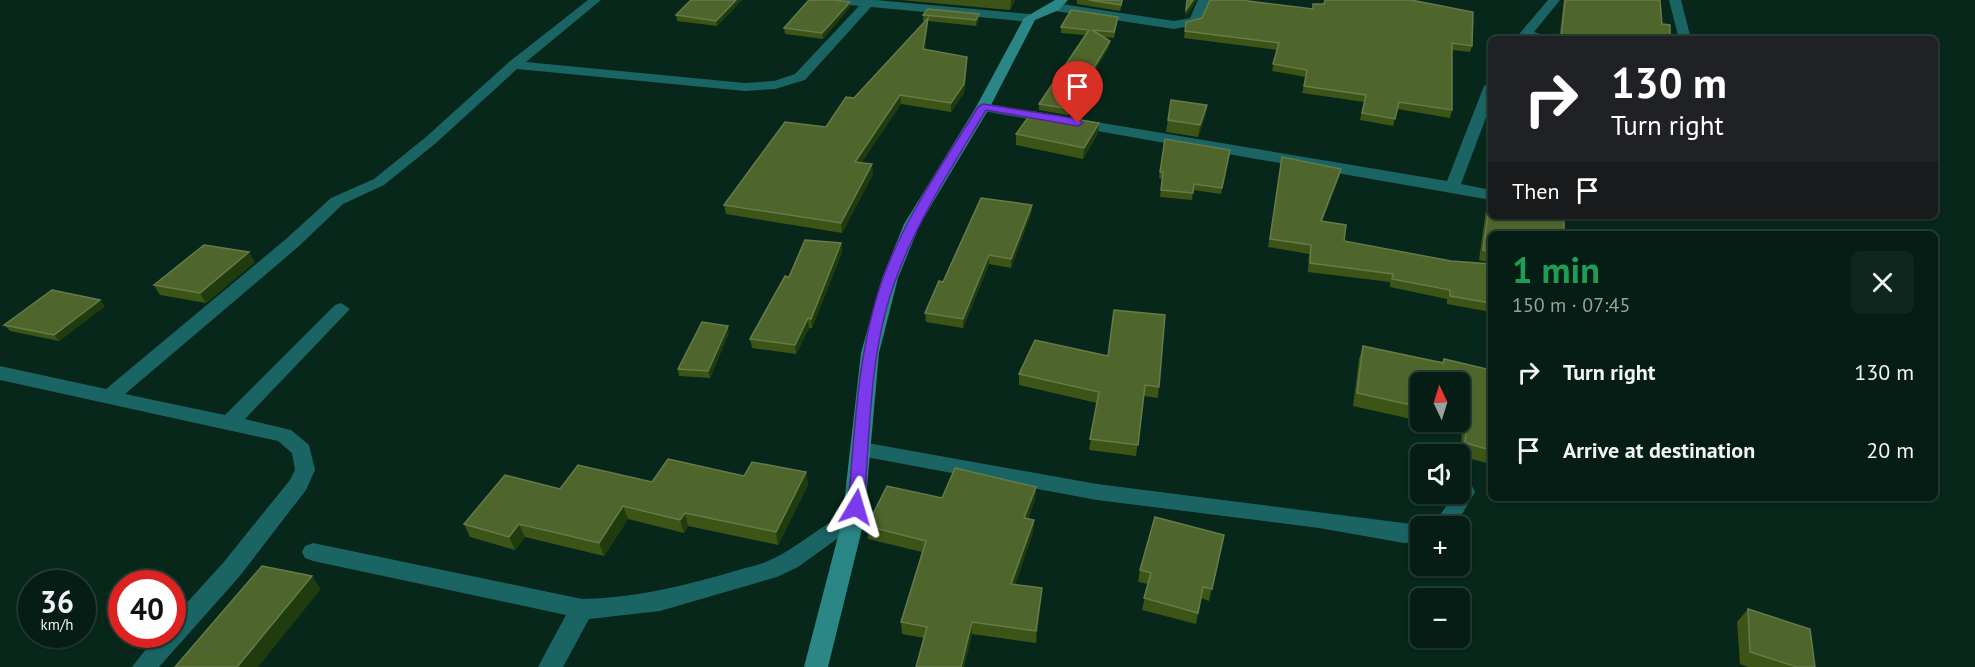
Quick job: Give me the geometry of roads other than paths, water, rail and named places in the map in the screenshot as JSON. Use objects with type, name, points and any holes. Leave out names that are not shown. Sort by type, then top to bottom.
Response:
[{"type":"street","points":[[109,397],[283,250],[336,201],[379,182],[431,140],[514,65],[595,0]]},
{"type":"street","points":[[837,0],[1030,18],[1058,4],[1174,25],[1195,21],[1204,0]]},
{"type":"street","points":[[1523,36],[1554,0]]},
{"type":"street","points":[[1676,0],[1684,36]]},
{"type":"street","points":[[514,65],[745,87],[775,85],[800,77],[868,3]]},
{"type":"street","points":[[816,667],[853,520],[862,450],[870,353],[890,278],[912,224],[983,107],[1030,18]]},
{"type":"street","points":[[1452,187],[1488,94]]},
{"type":"street","points":[[983,107],[1488,194]]},
{"type":"street","points":[[229,423],[341,309]]},
{"type":"street","points":[[0,374],[284,435],[302,450],[305,470],[298,484],[231,570],[144,667]]},
{"type":"street","points":[[862,450],[1096,492],[1410,534]]},
{"type":"street","points":[[1451,516],[1460,504]]},
{"type":"street","points":[[313,552],[582,609],[641,606],[688,596],[777,567],[804,553],[821,536],[838,525],[853,520]]},
{"type":"street","points":[[550,667],[582,609]]}]
